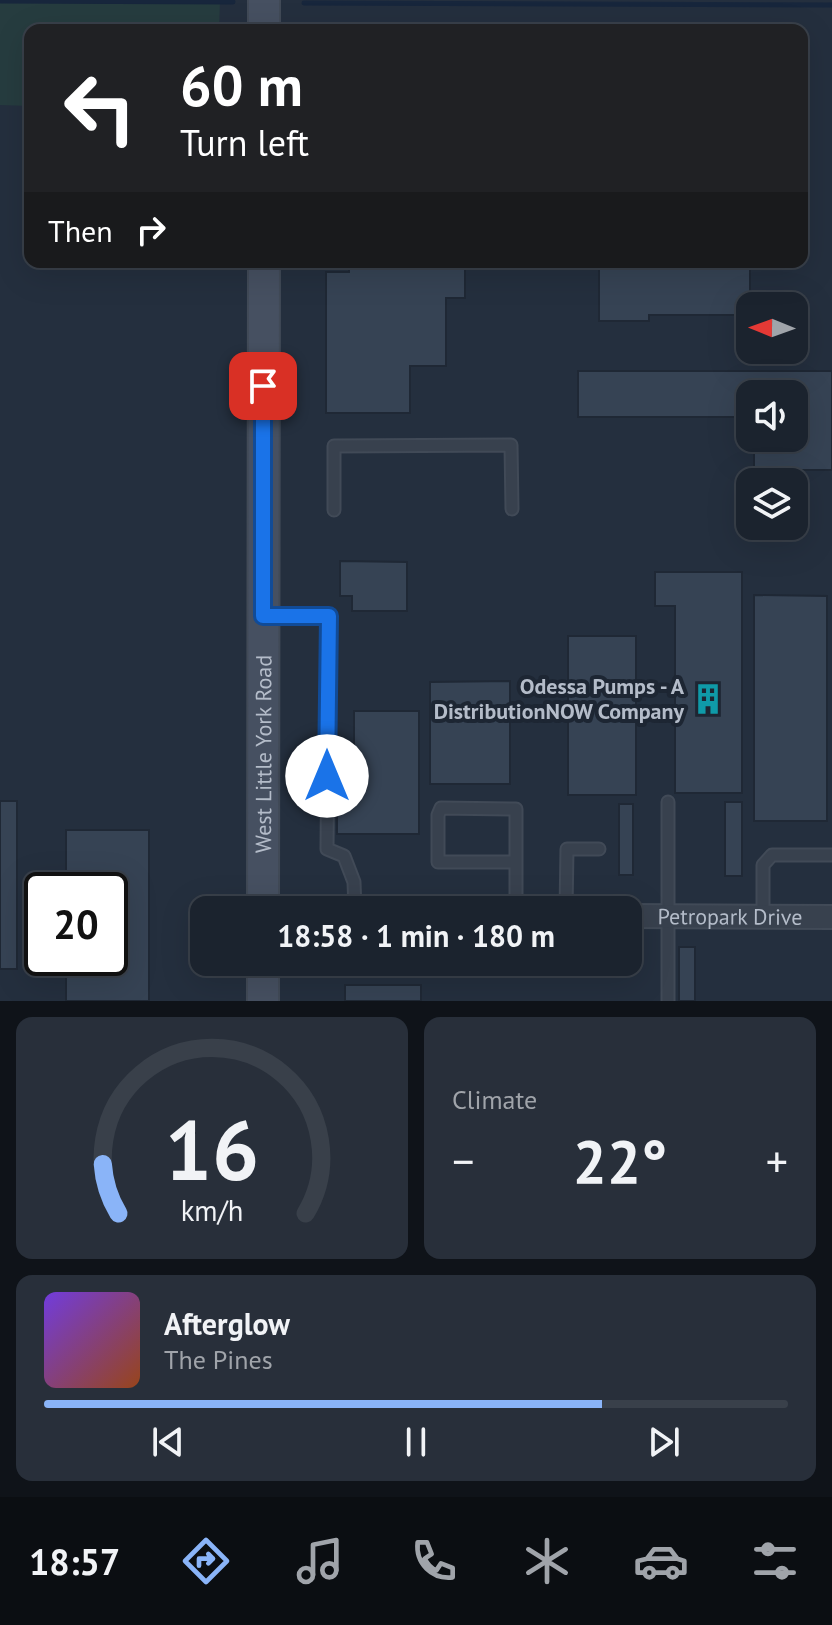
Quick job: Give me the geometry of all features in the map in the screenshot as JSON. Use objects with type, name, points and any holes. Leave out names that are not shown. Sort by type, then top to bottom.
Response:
[{"type":"main road","points":[[264,0],[264,24]]},
{"type":"main road","name":"West Little York Road","points":[[263,896],[264,268]]},
{"type":"main road","points":[[263,976],[263,1001]]},
{"type":"street","name":"Petropark Drive","points":[[642,916],[832,917]]},
{"type":"lane","points":[[334,510],[334,446],[378,445],[511,445],[512,509]]},
{"type":"lane","points":[[263,616],[329,616],[327,849],[344,856],[354,882],[354,896]]},
{"type":"lane","points":[[668,802],[668,1001]]},
{"type":"lane","points":[[516,862],[438,862],[438,815],[441,808],[516,809],[516,862],[516,896]]},
{"type":"lane","points":[[566,896],[567,849],[599,849]]},
{"type":"lane","points":[[763,916],[763,865],[772,855],[832,855]]},
{"type":"green space","points":[[0,0],[220,0],[219,24],[24,24],[24,106],[0,105]]},
{"type":"building","points":[[349,268],[465,268],[465,298],[446,298],[446,366],[410,366],[410,413],[326,413],[326,272],[349,272]]},
{"type":"building","points":[[599,268],[750,268],[750,292],[736,292],[736,315],[649,315],[649,321],[599,321]]},
{"type":"building","points":[[578,371],[832,371],[832,470],[754,468],[754,452],[808,452],[808,380],[736,380],[736,417],[578,417]]},
{"type":"building","points":[[340,561],[407,562],[407,611],[352,611],[352,596],[340,596]]},
{"type":"building","name":"Odessa Pumps - A DistributionNOW Company","points":[[655,572],[742,572],[742,793],[675,793],[675,606],[655,606]]},
{"type":"building","points":[[754,595],[827,596],[827,821],[754,821]]},
{"type":"building","points":[[568,636],[636,636],[636,795],[568,795]]},
{"type":"building","points":[[510,681],[510,784],[430,784],[430,682]]},
{"type":"building","points":[[354,711],[419,711],[419,834],[337,834],[337,745],[354,746]]},
{"type":"building","points":[[0,801],[17,801],[17,969],[0,969]]},
{"type":"building","points":[[725,802],[742,802],[742,876],[725,876]]},
{"type":"building","points":[[619,804],[633,804],[633,875],[619,875]]},
{"type":"building","points":[[66,830],[149,830],[149,1001],[66,1001],[66,976],[128,976],[128,872],[66,872]]},
{"type":"building","points":[[679,947],[695,947],[695,1001],[679,1001]]},
{"type":"building","points":[[345,985],[421,985],[421,1001],[345,1001]]},
{"type":"waterway","points":[[0,1],[233,2]]},
{"type":"waterway","points":[[304,3],[832,5]]},
{"type":"place","name":"Odessa Pumps - A DistributionNOW Company","points":[[708,699]]},
{"type":"route","points":[[263,386],[263,616],[329,616],[327,776]]}]
